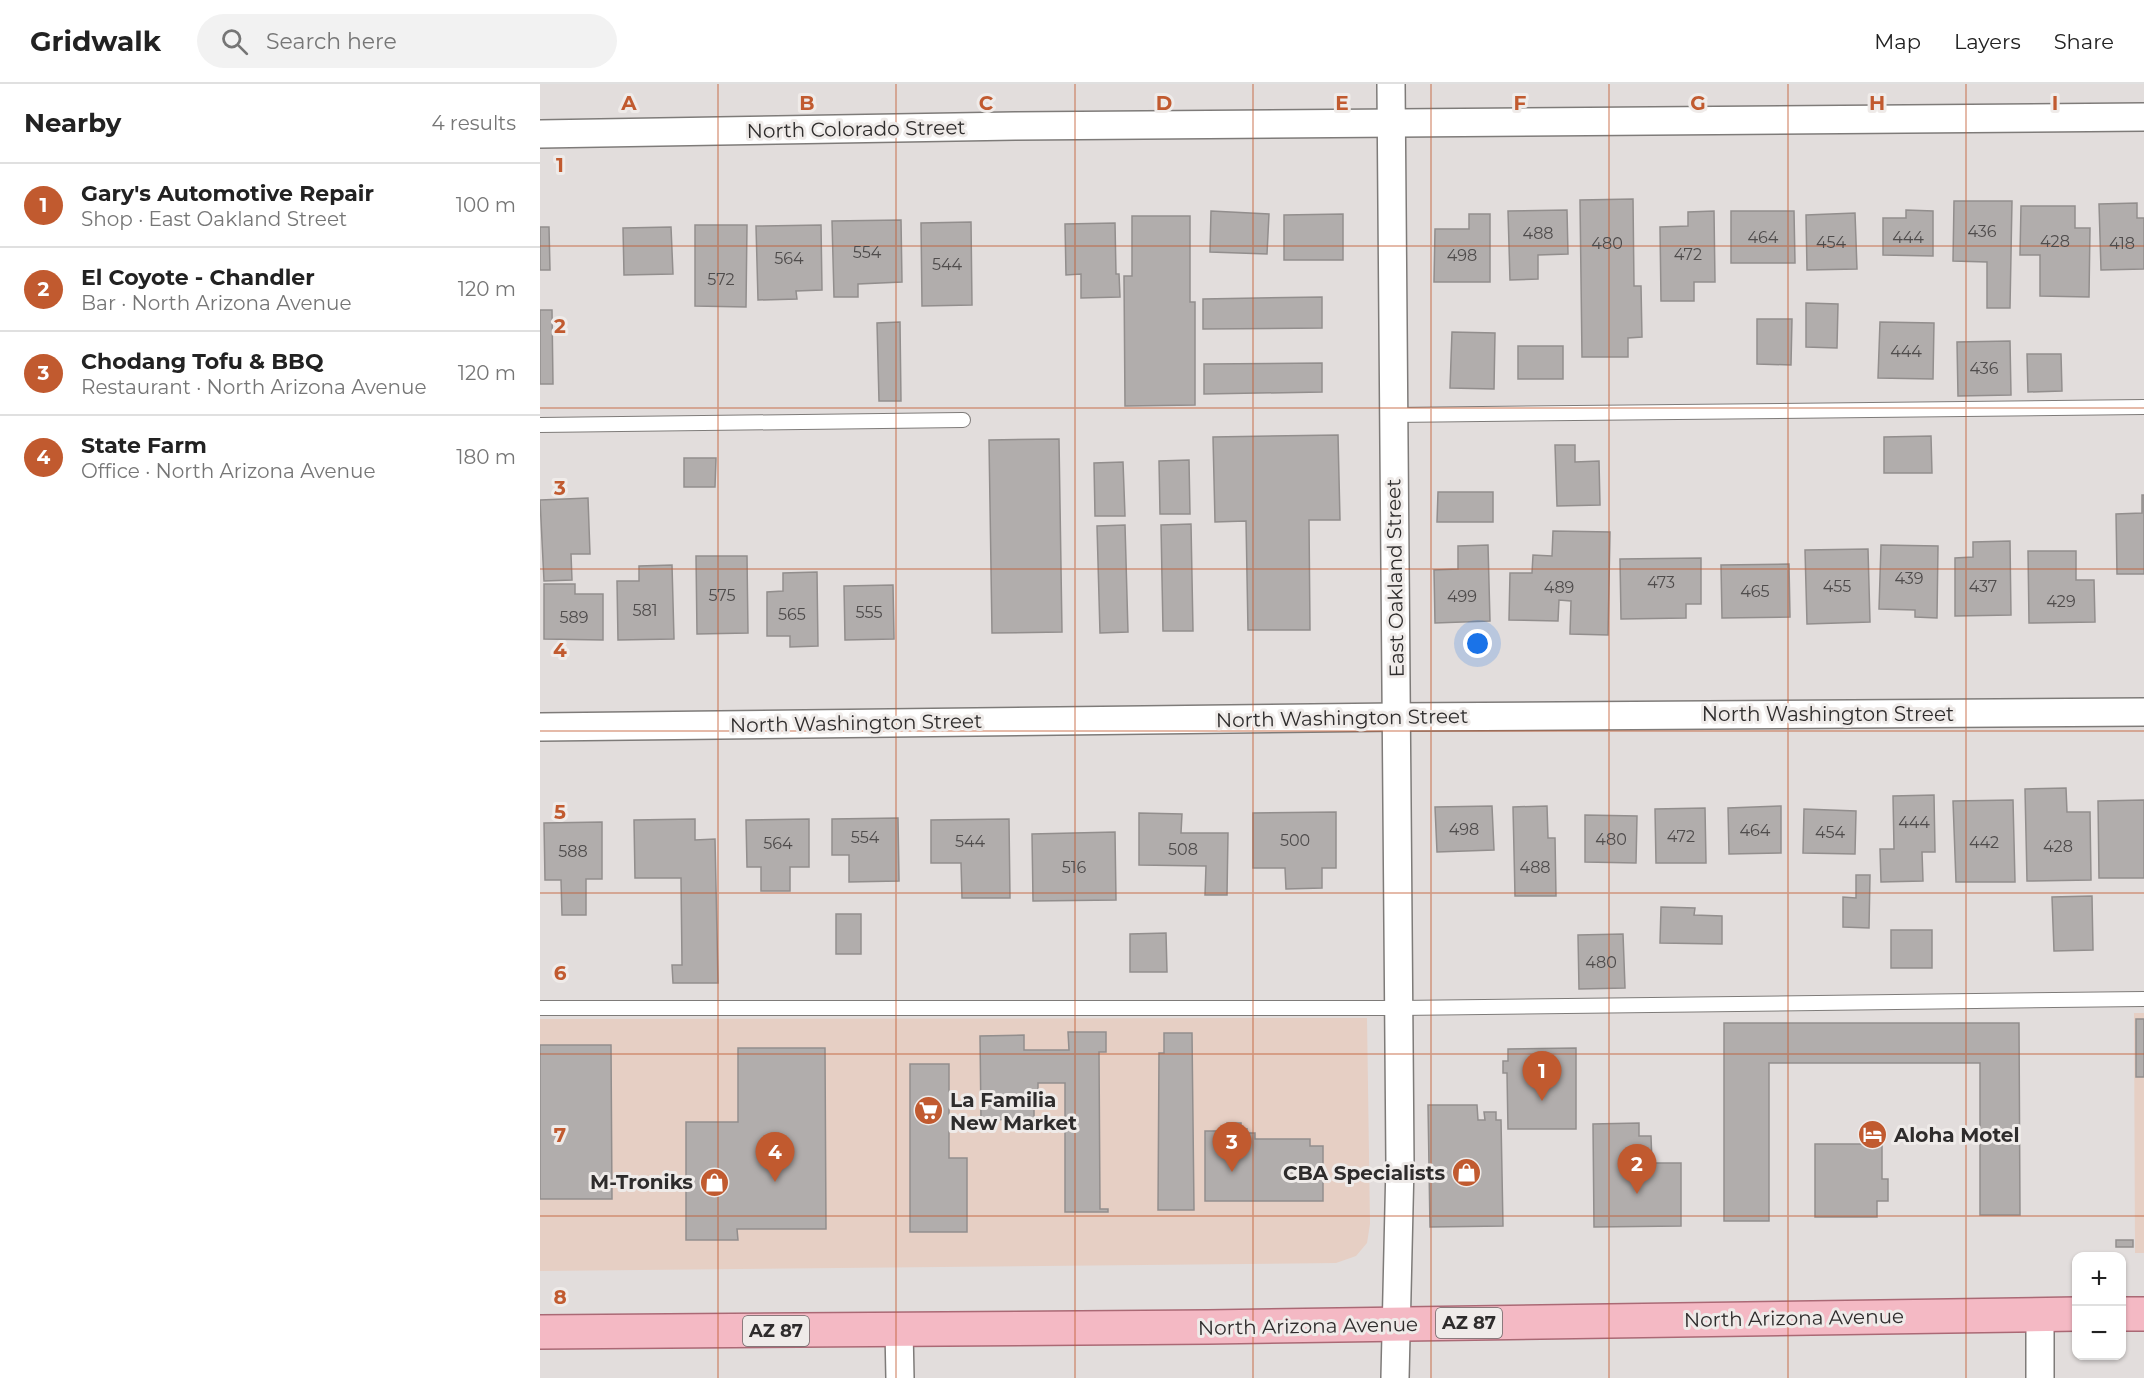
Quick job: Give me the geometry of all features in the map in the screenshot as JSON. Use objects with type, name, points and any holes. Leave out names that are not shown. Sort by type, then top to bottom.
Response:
[{"type":"main road","name":"North Arizona Avenue","points":[[540,1332],[1395,1324],[2072,1314]]},
{"type":"main road","points":[[2126,1314],[2144,1314]]},
{"type":"street","name":"East Oakland Street","points":[[1391,84],[1400,1164],[1395,1378]]},
{"type":"street","name":"North Colorado Street","points":[[540,134],[991,126],[2144,117]]},
{"type":"street","name":"North Washington Street","points":[[540,727],[1396,717],[2144,712]]},
{"type":"street","points":[[2040,1314],[2040,1378]]},
{"type":"street","points":[[899,1329],[900,1378]]},
{"type":"lane","points":[[1394,415],[2144,407]]},
{"type":"lane","points":[[540,425],[963,420]]},
{"type":"lane","points":[[540,1008],[1399,1008],[2144,999]]},
{"type":"shaded area","points":[[2134,1013],[2144,1013],[2144,1253],[2135,1253]]},
{"type":"shaded area","points":[[1367,1018],[1370,1224],[1367,1243],[1356,1256],[1336,1263],[540,1271],[540,1019]]},
{"type":"building","points":[[1633,199],[1634,286],[1641,286],[1642,337],[1628,338],[1628,357],[1582,357],[1580,200]]},
{"type":"building","points":[[1954,201],[2012,201],[2010,308],[1987,308],[1987,262],[1953,261]]},
{"type":"building","points":[[2137,203],[2137,218],[2144,218],[2144,269],[2101,270],[2099,204]]},
{"type":"building","points":[[2021,206],[2075,206],[2075,228],[2090,228],[2089,297],[2040,296],[2040,255],[2020,255]]},
{"type":"building","points":[[1567,210],[1568,254],[1538,255],[1538,279],[1510,280],[1508,211]]},
{"type":"building","points":[[1906,210],[1933,211],[1933,256],[1883,255],[1883,218],[1906,218]]},
{"type":"building","points":[[1211,211],[1269,214],[1267,254],[1210,252]]},
{"type":"building","points":[[1714,211],[1715,282],[1694,282],[1694,301],[1661,301],[1660,227],[1688,226],[1688,212]]},
{"type":"building","points":[[1731,211],[1794,211],[1795,263],[1731,263]]},
{"type":"building","points":[[1855,213],[1857,269],[1807,270],[1806,215]]},
{"type":"building","points":[[1343,214],[1343,260],[1284,260],[1284,215]]},
{"type":"building","points":[[1469,214],[1490,214],[1490,282],[1434,282],[1435,229],[1469,229]]},
{"type":"building","points":[[1132,216],[1190,216],[1190,302],[1195,302],[1195,405],[1125,406],[1124,276],[1132,276]]},
{"type":"building","points":[[901,220],[902,282],[858,284],[858,297],[834,297],[832,221]]},
{"type":"building","points":[[971,222],[972,305],[922,306],[921,223]]},
{"type":"building","points":[[1115,223],[1116,274],[1119,274],[1120,297],[1081,298],[1081,274],[1066,275],[1065,224]]},
{"type":"building","points":[[695,225],[747,225],[746,307],[695,306]]},
{"type":"building","points":[[821,225],[822,290],[796,291],[797,299],[758,300],[756,226]]},
{"type":"building","points":[[540,227],[549,227],[550,270],[540,270]]},
{"type":"building","points":[[671,227],[673,274],[624,275],[623,228]]},
{"type":"building","points":[[1322,297],[1322,328],[1203,329],[1203,299]]},
{"type":"building","points":[[1806,303],[1838,304],[1837,348],[1806,347]]},
{"type":"building","points":[[540,310],[552,310],[553,384],[540,384]]},
{"type":"building","points":[[1757,319],[1792,319],[1791,365],[1757,364]]},
{"type":"building","points":[[900,322],[901,401],[879,401],[877,323]]},
{"type":"building","points":[[1880,322],[1934,323],[1933,379],[1878,378]]},
{"type":"building","points":[[1452,332],[1495,333],[1494,389],[1450,388]]},
{"type":"building","points":[[2010,341],[2011,395],[1958,396],[1957,342]]},
{"type":"building","points":[[1518,346],[1563,346],[1563,379],[1518,379]]},
{"type":"building","points":[[2027,354],[2061,354],[2062,391],[2028,392]]},
{"type":"building","points":[[1322,363],[1322,392],[1204,394],[1204,364]]},
{"type":"building","points":[[1338,435],[1340,520],[1309,520],[1310,630],[1248,630],[1246,521],[1215,522],[1213,437]]},
{"type":"building","points":[[1931,436],[1932,473],[1884,473],[1884,437]]},
{"type":"building","points":[[1059,439],[1062,632],[992,633],[989,440]]},
{"type":"building","points":[[1555,445],[1575,445],[1575,462],[1599,461],[1600,505],[1557,506]]},
{"type":"building","points":[[684,458],[716,458],[715,487],[684,487]]},
{"type":"building","points":[[1189,460],[1190,514],[1160,514],[1159,461]]},
{"type":"building","points":[[1123,462],[1125,516],[1095,516],[1094,463]]},
{"type":"building","points":[[1438,492],[1493,492],[1493,522],[1437,522]]},
{"type":"building","points":[[2142,495],[2144,495],[2144,574],[2117,574],[2116,514],[2142,513]]},
{"type":"building","points":[[588,498],[590,554],[571,554],[572,580],[544,581],[540,500]]},
{"type":"building","points":[[1191,524],[1193,631],[1163,631],[1161,525]]},
{"type":"building","points":[[1125,525],[1128,632],[1100,633],[1097,526]]},
{"type":"building","points":[[1553,531],[1610,532],[1608,635],[1570,634],[1571,601],[1559,600],[1558,621],[1509,620],[1510,573],[1532,573],[1533,555],[1552,556]]},
{"type":"building","points":[[2010,541],[2011,615],[1955,616],[1955,558],[1973,557],[1973,542]]},
{"type":"building","points":[[1488,545],[1490,621],[1435,623],[1434,570],[1458,569],[1458,546]]},
{"type":"building","points":[[1881,545],[1938,546],[1937,618],[1915,617],[1915,610],[1879,609]]},
{"type":"building","points":[[1868,549],[1870,622],[1807,624],[1805,550]]},
{"type":"building","points":[[2028,551],[2076,551],[2076,580],[2094,580],[2095,622],[2029,623]]},
{"type":"building","points":[[696,556],[747,556],[748,633],[697,634]]},
{"type":"building","points":[[1701,558],[1701,604],[1686,604],[1686,618],[1621,619],[1620,559]]},
{"type":"building","points":[[1789,564],[1790,617],[1722,618],[1721,565]]},
{"type":"building","points":[[672,565],[674,639],[618,640],[617,581],[639,581],[639,566]]},
{"type":"building","points":[[817,572],[818,646],[790,647],[790,636],[767,636],[767,592],[783,591],[783,573]]},
{"type":"building","points":[[544,584],[575,584],[575,594],[603,594],[603,640],[544,639]]},
{"type":"building","points":[[893,585],[894,639],[845,640],[844,586]]},
{"type":"building","points":[[2066,788],[2067,812],[2090,812],[2091,880],[2027,881],[2025,789]]},
{"type":"building","points":[[1934,795],[1935,852],[1922,852],[1923,881],[1881,882],[1880,849],[1894,849],[1893,796]]},
{"type":"building","points":[[2013,800],[2015,882],[1956,882],[1953,801]]},
{"type":"building","points":[[2144,800],[2144,878],[2099,878],[2098,801]]},
{"type":"building","points":[[1492,806],[1494,850],[1437,852],[1435,807]]},
{"type":"building","points":[[1547,806],[1548,838],[1555,838],[1556,896],[1515,896],[1513,807]]},
{"type":"building","points":[[1781,806],[1781,853],[1729,854],[1728,808]]},
{"type":"building","points":[[1705,808],[1706,863],[1656,863],[1655,809]]},
{"type":"building","points":[[1804,809],[1856,811],[1855,854],[1803,853]]},
{"type":"building","points":[[1336,812],[1336,868],[1322,868],[1322,888],[1286,889],[1285,868],[1253,868],[1253,813]]},
{"type":"building","points":[[1139,813],[1182,814],[1181,833],[1228,833],[1227,895],[1205,895],[1206,866],[1139,865]]},
{"type":"building","points":[[1585,815],[1637,816],[1636,863],[1585,862]]},
{"type":"building","points":[[898,818],[899,881],[849,882],[849,855],[832,855],[832,819]]},
{"type":"building","points":[[695,819],[695,840],[715,839],[718,983],[673,983],[672,965],[682,965],[681,878],[635,878],[634,820]]},
{"type":"building","points":[[809,819],[809,867],[790,867],[790,891],[761,891],[761,867],[747,867],[746,820]]},
{"type":"building","points":[[1009,819],[1010,898],[962,898],[961,863],[931,863],[931,820]]},
{"type":"building","points":[[602,822],[602,879],[586,879],[586,915],[562,915],[561,880],[545,880],[544,823]]},
{"type":"building","points":[[1115,832],[1116,900],[1033,901],[1032,834]]},
{"type":"building","points":[[1856,875],[1870,875],[1869,928],[1843,927],[1843,897],[1856,898]]},
{"type":"building","points":[[2092,896],[2093,950],[2054,951],[2052,897]]},
{"type":"building","points":[[1661,907],[1695,908],[1694,915],[1722,916],[1722,944],[1660,943]]},
{"type":"building","points":[[836,914],[861,914],[861,954],[836,954]]},
{"type":"building","points":[[1891,930],[1932,930],[1932,968],[1891,968]]},
{"type":"building","points":[[1166,933],[1167,972],[1130,972],[1130,934]]},
{"type":"building","points":[[1623,934],[1625,988],[1579,989],[1578,935]]},
{"type":"building","points":[[2136,1019],[2144,1019],[2144,1077],[2136,1077]]},
{"type":"building","points":[[1724,1023],[2019,1023],[2020,1215],[1980,1215],[1980,1063],[1769,1063],[1769,1221],[1724,1221]]},
{"type":"building","points":[[1068,1032],[1106,1032],[1106,1052],[1099,1052],[1100,1209],[1108,1209],[1108,1212],[1065,1212],[1065,1083],[1038,1083],[1038,1093],[1034,1093],[1034,1119],[981,1120],[980,1036],[1024,1035],[1024,1050],[1069,1050]]},
{"type":"building","points":[[1164,1033],[1192,1033],[1194,1210],[1158,1210],[1159,1053],[1164,1053]]},
{"type":"building","points":[[540,1045],[611,1045],[612,1199],[540,1199]]},
{"type":"building","points":[[738,1048],[825,1048],[826,1229],[737,1229],[738,1240],[686,1240],[686,1122],[738,1122]]},
{"type":"building","points":[[1576,1048],[1576,1129],[1508,1129],[1507,1073],[1503,1073],[1503,1061],[1508,1061],[1508,1049]]},
{"type":"building","name":"La Familia New Market","points":[[910,1064],[949,1064],[949,1158],[967,1158],[967,1232],[910,1232]]},
{"type":"building","name":"CBA Specialists","points":[[1428,1105],[1477,1105],[1478,1120],[1485,1120],[1484,1112],[1496,1112],[1496,1120],[1501,1120],[1503,1226],[1430,1227]]},
{"type":"building","points":[[1227,1123],[1241,1123],[1241,1129],[1247,1129],[1246,1133],[1255,1133],[1255,1139],[1310,1139],[1310,1146],[1323,1146],[1323,1201],[1205,1201],[1205,1131],[1227,1131]]},
{"type":"building","points":[[1639,1123],[1639,1136],[1651,1136],[1652,1163],[1681,1163],[1681,1226],[1594,1227],[1593,1124]]},
{"type":"building","points":[[1815,1144],[1882,1144],[1882,1179],[1888,1179],[1888,1201],[1877,1201],[1877,1217],[1815,1217]]},
{"type":"building","points":[[2116,1240],[2133,1240],[2133,1247],[2116,1247]]},
{"type":"place","name":"Gary's Automotive Repair","points":[[1542,1101]]},
{"type":"place","name":"La Familia New Market","points":[[929,1111]]},
{"type":"place","name":"Aloha Motel","points":[[1873,1135]]},
{"type":"place","name":"Chodang Tofu & BBQ","points":[[1232,1172]]},
{"type":"place","name":"CBA Specialists","points":[[1466,1173]]},
{"type":"place","name":"M-Troniks","points":[[714,1182]]},
{"type":"place","name":"State Farm","points":[[775,1182]]},
{"type":"place","name":"El Coyote - Chandler","points":[[1637,1194]]}]
